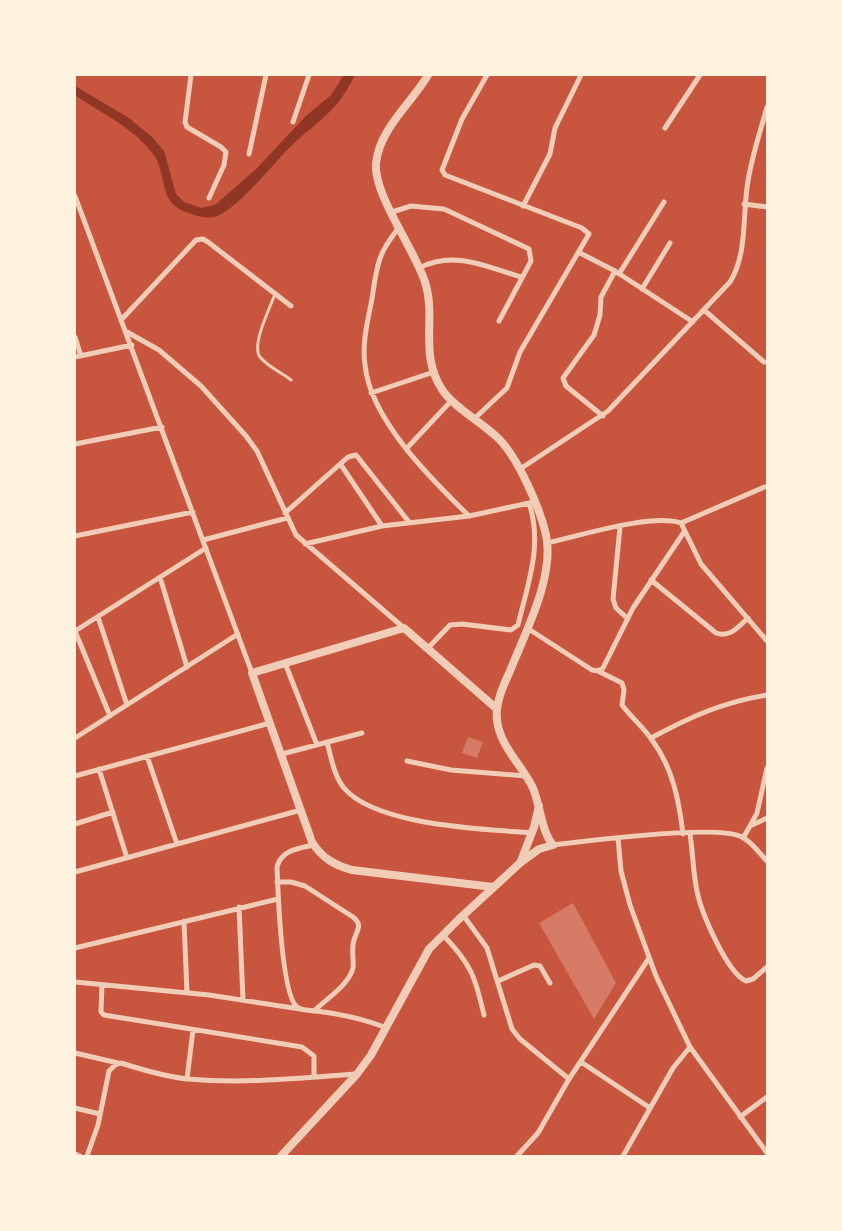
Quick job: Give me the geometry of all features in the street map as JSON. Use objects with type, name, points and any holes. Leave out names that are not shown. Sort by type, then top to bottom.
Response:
[{"type":"street","points":[[191,75],[185,122],[187,127],[222,147],[226,152],[224,165],[209,198]]},
{"type":"street","points":[[249,154],[266,75]]},
{"type":"street","points":[[293,122],[309,75]]},
{"type":"street","points":[[427,649],[450,625],[462,624],[511,630],[518,625],[535,549],[536,528],[531,503],[520,469],[511,452],[499,439],[443,391],[434,372],[428,354],[428,295],[419,268],[377,179],[378,156],[389,128],[428,75]]},
{"type":"street","points":[[475,418],[507,388],[523,347],[588,239],[587,231],[445,175],[442,170],[462,119],[488,75]]},
{"type":"street","points":[[524,206],[550,154],[554,128],[581,75]]},
{"type":"street","points":[[665,128],[700,75]]},
{"type":"street","points":[[520,469],[602,416],[730,282],[738,269],[741,254],[744,204],[749,174],[766,111]]},
{"type":"street","points":[[75,196],[132,345],[314,845],[332,863],[352,870],[493,887]]},
{"type":"street","points":[[602,416],[566,386],[564,378],[594,335],[600,315],[601,297],[664,202]]},
{"type":"street","points":[[744,204],[767,206]]},
{"type":"street","points":[[392,212],[411,206],[444,209],[529,249],[532,258],[499,321]]},
{"type":"street","points":[[399,226],[380,257],[366,333],[365,364],[371,393],[381,413],[407,448],[469,516]]},
{"type":"street","points":[[122,319],[196,240],[203,239],[291,306]]},
{"type":"street","points":[[642,289],[670,243]]},
{"type":"street","points":[[580,253],[617,273],[693,322]]},
{"type":"street","points":[[419,268],[437,260],[454,259],[521,277]]},
{"type":"street","points":[[704,310],[764,362]]},
{"type":"street","points":[[127,332],[159,350],[184,368],[246,436],[263,462],[286,516],[305,544],[497,709]]},
{"type":"street","points":[[75,337],[81,356]]},
{"type":"street","points":[[75,357],[132,345]]},
{"type":"street","points":[[371,393],[434,372]]},
{"type":"street","points":[[407,448],[452,400]]},
{"type":"street","points":[[75,444],[162,427]]},
{"type":"street","points":[[203,540],[286,516],[352,455],[359,458],[409,522]]},
{"type":"street","points":[[341,464],[382,526]]},
{"type":"street","points":[[547,543],[650,521],[674,521],[680,523],[767,486]]},
{"type":"street","points":[[305,544],[382,526],[469,516],[531,503]]},
{"type":"street","points":[[531,503],[542,522],[547,543],[545,572],[527,628],[507,677],[497,709],[497,720],[502,740],[526,776],[539,804],[546,835],[553,845]]},
{"type":"street","points":[[75,536],[193,512]]},
{"type":"street","points":[[680,523],[701,564],[767,641]]},
{"type":"street","points":[[620,527],[613,599],[616,608],[627,618]]},
{"type":"street","points":[[598,671],[606,664],[627,618],[684,532]]},
{"type":"street","points":[[110,716],[75,631],[206,548]]},
{"type":"street","points":[[160,577],[187,667]]},
{"type":"street","points":[[651,580],[716,633],[726,634],[734,631],[748,618]]},
{"type":"street","points":[[98,617],[128,705]]},
{"type":"street","points":[[252,673],[404,628]]},
{"type":"street","points":[[527,628],[592,670],[622,682],[624,690],[622,706],[651,738],[664,758],[674,786],[683,834]]},
{"type":"street","points":[[75,738],[238,634]]},
{"type":"street","points":[[285,663],[317,745]]},
{"type":"street","points":[[651,738],[698,713],[746,698],[767,695]]},
{"type":"street","points":[[75,776],[270,723]]},
{"type":"street","points":[[282,754],[362,733]]},
{"type":"street","points":[[327,742],[339,781],[346,790],[384,812],[421,822],[532,833]]},
{"type":"street","points":[[147,756],[177,844]]},
{"type":"street","points":[[407,761],[433,768],[526,776]]},
{"type":"street","points":[[743,838],[757,814],[767,768]]},
{"type":"street","points":[[99,769],[127,858]]},
{"type":"street","points":[[520,863],[532,833],[539,804]]},
{"type":"street","points":[[75,872],[301,810]]},
{"type":"street","points":[[75,824],[113,812]]},
{"type":"street","points":[[750,826],[767,818]]},
{"type":"street","points":[[690,834],[697,891],[703,910],[733,971],[746,981],[753,979],[767,967]]},
{"type":"street","points":[[281,1156],[357,1074],[387,1028],[429,949],[493,887],[539,848],[618,838],[721,834],[743,838],[767,861]]},
{"type":"street","points":[[618,838],[621,871],[630,905],[649,958],[690,1047],[767,1153]]},
{"type":"street","points":[[303,1009],[293,1001],[288,988],[276,867],[282,855],[314,845]]},
{"type":"street","points":[[277,882],[291,882],[305,886],[315,895],[353,916],[359,926],[353,946],[353,968],[350,977],[314,1011]]},
{"type":"street","points":[[75,948],[278,899]]},
{"type":"street","points":[[239,907],[242,1000]]},
{"type":"street","points":[[463,915],[487,948],[512,1029],[520,1040],[569,1080]]},
{"type":"street","points":[[184,921],[187,993]]},
{"type":"street","points":[[443,935],[472,970],[484,1015]]},
{"type":"street","points":[[517,1156],[538,1133],[569,1080],[649,958]]},
{"type":"street","points":[[498,981],[534,965],[540,966],[550,983]]},
{"type":"street","points":[[75,982],[242,1000],[366,1020],[387,1028]]},
{"type":"street","points":[[102,985],[99,1006],[100,1012],[104,1015],[302,1047],[314,1056],[314,1077]]},
{"type":"street","points":[[187,1079],[193,1030]]},
{"type":"street","points":[[623,1156],[673,1068],[690,1047]]},
{"type":"street","points":[[75,1053],[187,1079],[260,1080],[357,1074]]},
{"type":"street","points":[[581,1062],[650,1108]]},
{"type":"street","points":[[87,1156],[100,1114],[109,1071],[115,1065],[121,1064]]},
{"type":"street","points":[[740,1117],[767,1097]]},
{"type":"street","points":[[75,1108],[100,1114]]},
{"type":"street","points":[[75,1154],[80,1156]]},
{"type":"lane","points":[[275,294],[258,340],[257,351],[263,361],[291,380]]},
{"type":"shaded area","points":[[344,75],[355,75],[332,110],[289,148],[242,198],[222,214],[214,217],[202,217],[188,213],[174,205],[166,192],[157,161],[145,145],[127,129],[75,95],[75,86],[129,118],[152,137],[164,151],[176,194],[184,202],[201,208],[215,205],[256,169],[307,115],[331,95]]},
{"type":"building","points":[[468,737],[483,742],[477,758],[462,753]]},
{"type":"building","points":[[573,903],[616,983],[594,1019],[539,923]]}]
